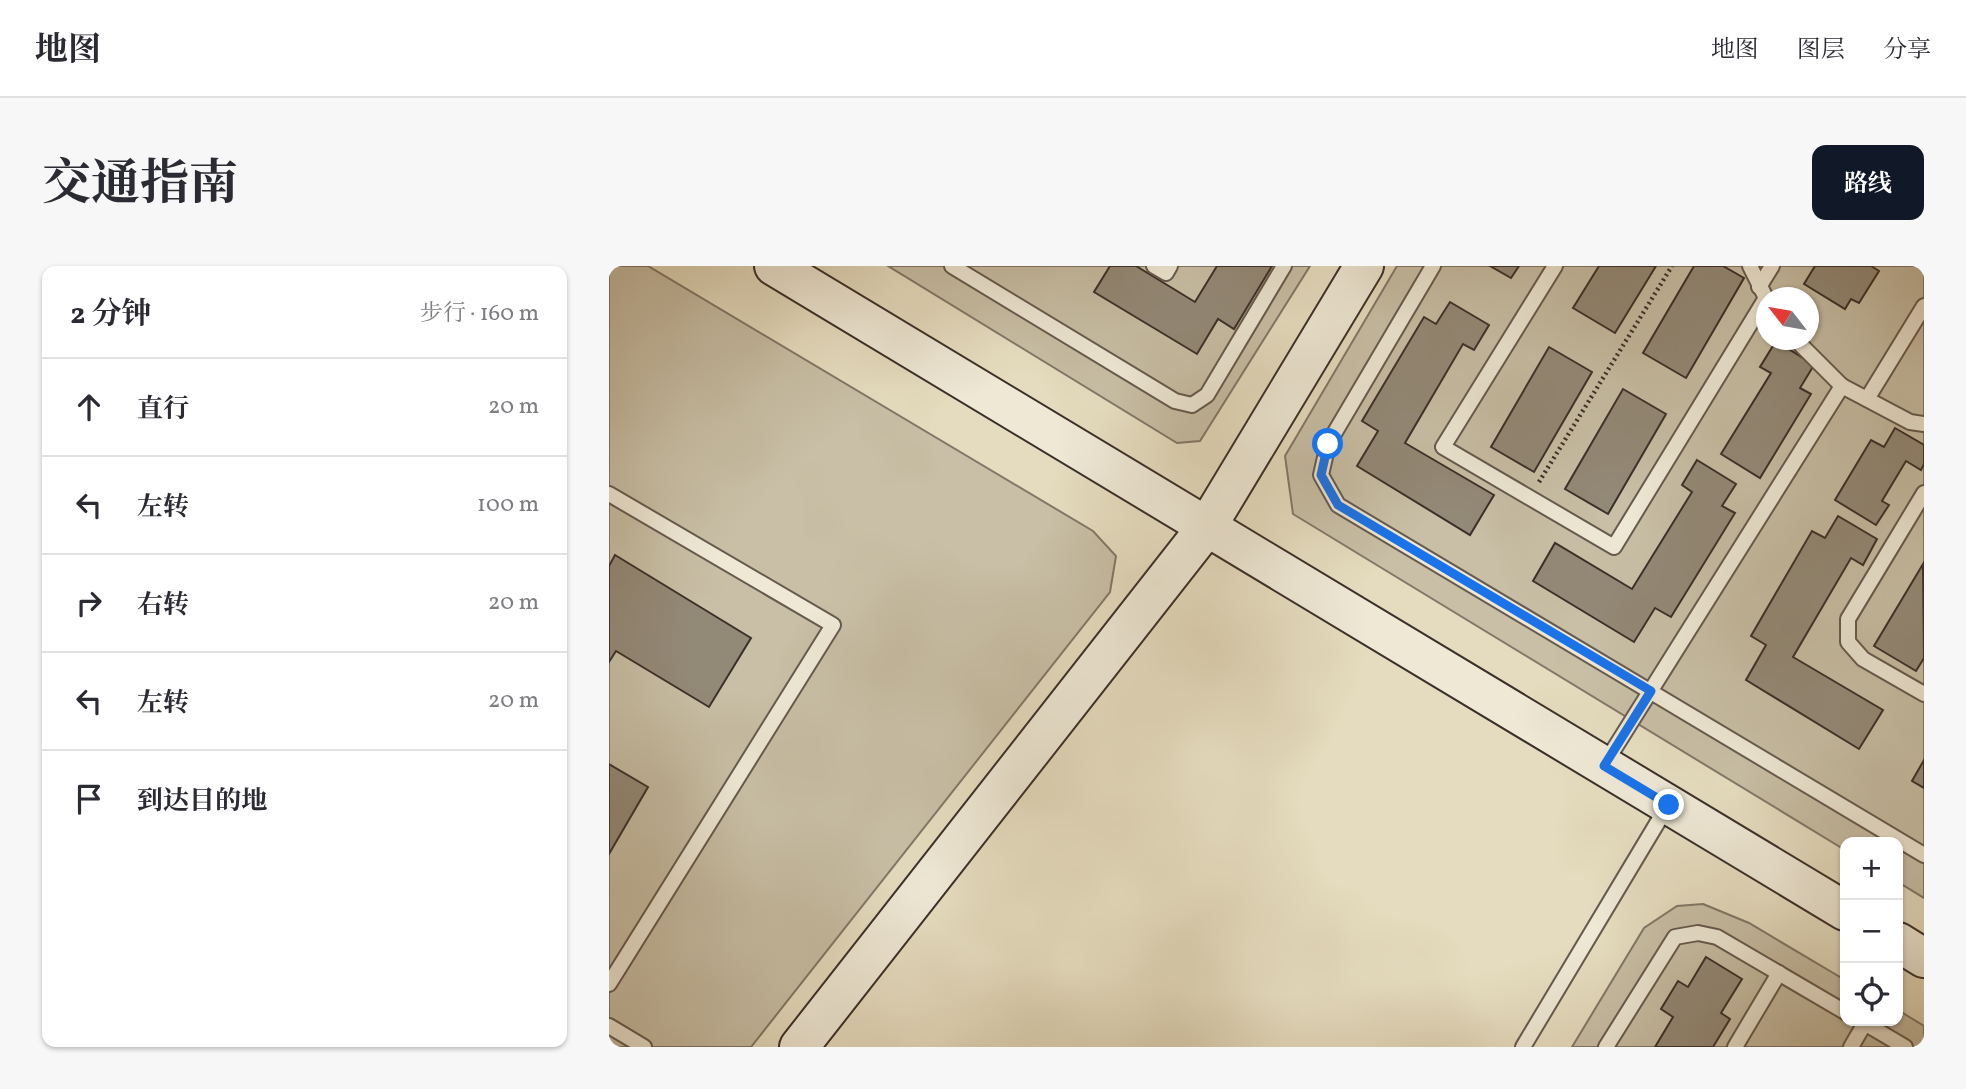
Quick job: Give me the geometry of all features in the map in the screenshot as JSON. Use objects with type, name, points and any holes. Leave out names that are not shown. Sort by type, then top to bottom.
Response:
[{"type":"street","points":[[799,1047],[1206,528],[1364,266]]},
{"type":"street","points":[[782,268],[1206,528],[1840,908]]},
{"type":"street","points":[[1903,945],[1924,958]]},
{"type":"lane","points":[[952,266],[1175,401],[1192,405],[1207,395],[1284,266]]},
{"type":"lane","points":[[1154,266],[1166,273],[1170,266]]},
{"type":"lane","points":[[1433,266],[1328,444],[1321,475],[1338,505],[1924,855]]},
{"type":"lane","points":[[1555,266],[1443,447],[1614,547],[1756,314]]},
{"type":"lane","points":[[1750,266],[1759,287]]},
{"type":"lane","points":[[1759,287],[1772,266]]},
{"type":"lane","points":[[1867,399],[1924,306]]},
{"type":"lane","points":[[1806,350],[1842,386],[1910,422],[1924,424]]},
{"type":"lane","points":[[1604,766],[1842,386]]},
{"type":"lane","points":[[1924,493],[1848,619],[1848,642],[1863,659],[1924,694]]},
{"type":"lane","points":[[609,494],[833,625],[609,984]]},
{"type":"lane","points":[[1523,1047],[1669,805]]},
{"type":"lane","points":[[1606,1047],[1675,937],[1698,933],[1717,937],[1840,1009]]},
{"type":"lane","points":[[1735,1047],[1779,973]]},
{"type":"lane","points":[[609,1026],[644,1047]]},
{"type":"lane","points":[[1851,1047],[1861,1026]]},
{"type":"lane","points":[[1870,1026],[1905,1047]]},
{"type":"path","points":[[1529,497],[1672,266]]},
{"type":"shaded area","points":[[609,266],[648,266],[1093,531],[1116,556],[1110,592],[751,1047],[609,1047]]},
{"type":"shaded area","points":[[888,266],[1310,266],[1200,441],[1177,443]]},
{"type":"shaded area","points":[[1397,266],[1924,266],[1924,898],[1903,885],[1903,837],[1840,837],[1840,847],[1293,514],[1285,456]]},
{"type":"shaded area","points":[[1703,904],[1749,923],[1840,977],[1840,1026],[1903,1026],[1903,1013],[1924,1026],[1924,1047],[1572,1047],[1644,928],[1677,906]]},
{"type":"building","points":[[1110,266],[1136,266],[1195,302],[1217,266],[1272,266],[1234,329],[1218,319],[1197,354],[1094,292]]},
{"type":"building","points":[[1490,266],[1519,266],[1511,278]]},
{"type":"building","points":[[1599,266],[1656,266],[1615,333],[1573,308]]},
{"type":"building","points":[[1694,266],[1723,266],[1744,278],[1686,378],[1643,353]]},
{"type":"building","points":[[1815,266],[1871,266],[1879,271],[1859,303],[1851,299],[1845,309],[1819,293],[1819,287],[1804,284]]},
{"type":"building","points":[[1450,302],[1489,325],[1474,350],[1463,344],[1405,443],[1494,495],[1470,535],[1357,466],[1378,431],[1362,421],[1424,317],[1436,324]]},
{"type":"building","points":[[1549,347],[1592,372],[1534,472],[1491,447]]},
{"type":"building","points":[[1770,350],[1790,350],[1814,365],[1800,388],[1811,394],[1760,478],[1721,454],[1771,373],[1760,367]]},
{"type":"building","points":[[1623,389],[1666,414],[1608,514],[1565,489]]},
{"type":"building","points":[[1895,428],[1924,445],[1924,464],[1921,470],[1906,461],[1882,501],[1889,505],[1876,525],[1835,500],[1871,440],[1884,447]]},
{"type":"building","points":[[1697,460],[1736,484],[1722,506],[1735,513],[1671,617],[1655,608],[1634,642],[1533,581],[1555,543],[1632,589],[1692,492],[1682,485]]},
{"type":"building","points":[[1838,516],[1877,539],[1863,565],[1851,558],[1793,657],[1883,710],[1859,749],[1746,680],[1766,645],[1751,636],[1812,531],[1825,538]]},
{"type":"building","points":[[615,555],[751,638],[709,707],[616,651],[609,662],[609,566]]},
{"type":"building","points":[[1923,564],[1924,658],[1916,671],[1874,646]]},
{"type":"building","points":[[1924,760],[1924,788],[1912,781]]},
{"type":"building","points":[[609,764],[648,787],[609,854]]},
{"type":"building","points":[[1706,957],[1742,979],[1721,1013],[1730,1019],[1713,1047],[1655,1047],[1673,1017],[1661,1009],[1678,981],[1688,987]]},
{"type":"route","points":[[1328,444],[1321,475],[1338,505],[1651,691],[1604,766],[1669,805]]}]
